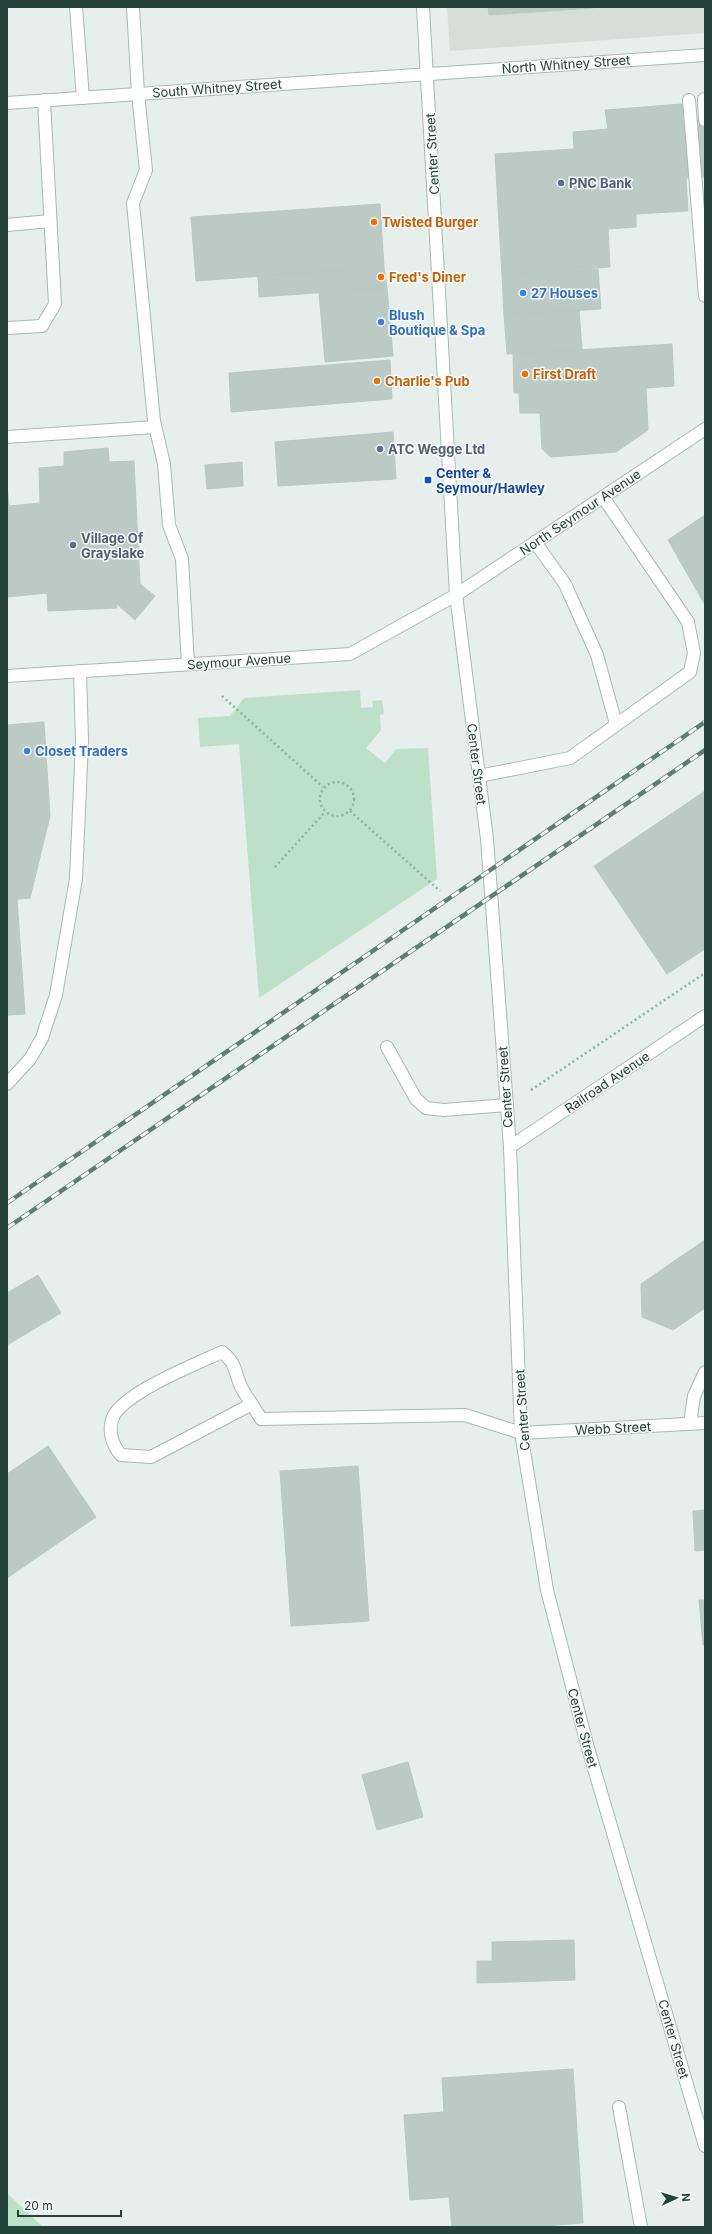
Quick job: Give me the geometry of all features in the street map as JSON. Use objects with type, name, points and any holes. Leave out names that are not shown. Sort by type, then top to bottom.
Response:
[{"type":"street","points":[[76,7],[83,98]]},
{"type":"street","points":[[133,7],[138,94],[146,170],[133,203],[155,427],[164,464],[170,525],[182,560],[188,664]]},
{"type":"street","name":"Center Street","points":[[423,7],[456,596],[488,854],[510,1147],[521,1433],[546,1590],[588,1748],[705,2146]]},
{"type":"street","name":"North Whitney Street","points":[[427,74],[705,55]]},
{"type":"street","name":"South Whitney Street","points":[[7,103],[427,74]]},
{"type":"street","points":[[704,99],[705,120]]},
{"type":"street","points":[[7,328],[42,326],[55,304],[44,100]]},
{"type":"street","points":[[689,100],[705,296]]},
{"type":"street","points":[[7,225],[50,221]]},
{"type":"street","points":[[7,437],[155,427]]},
{"type":"street","name":"North Seymour Avenue","points":[[456,596],[705,429]]},
{"type":"street","points":[[479,776],[570,758],[690,672],[694,653],[688,622],[603,497]]},
{"type":"street","points":[[535,542],[565,584],[597,655],[616,724]]},
{"type":"street","name":"Seymour Avenue","points":[[7,676],[350,654],[456,596]]},
{"type":"street","points":[[7,1084],[30,1059],[42,1038],[56,995],[76,879],[82,741],[80,671]]},
{"type":"street","name":"Railroad Avenue","points":[[510,1147],[705,1016]]},
{"type":"street","points":[[387,1048],[416,1098],[426,1108],[444,1110],[507,1105]]},
{"type":"street","points":[[252,1404],[151,1457],[121,1455],[113,1446],[111,1429],[114,1415],[131,1399],[167,1377],[222,1352],[232,1360],[241,1386],[252,1404],[261,1419],[465,1414],[521,1433]]},
{"type":"street","points":[[690,1424],[694,1396],[705,1372]]},
{"type":"street","name":"Webb Street","points":[[521,1433],[705,1423]]},
{"type":"street","points":[[619,2107],[641,2227]]},
{"type":"path","points":[[222,696],[323,787]]},
{"type":"path","points":[[333,781],[344,782],[348,785],[354,801],[350,811],[339,816],[333,816],[325,812],[319,798],[323,787],[333,781]]},
{"type":"path","points":[[350,811],[440,891]]},
{"type":"path","points":[[275,867],[325,812]]},
{"type":"path","points":[[507,1105],[705,974]]},
{"type":"shaded area","points":[[447,7],[705,7],[705,33],[450,51]]},
{"type":"green space","points":[[360,690],[361,708],[373,707],[372,701],[382,700],[384,714],[380,715],[381,730],[366,748],[385,763],[396,749],[428,748],[437,879],[259,998],[239,744],[200,747],[198,718],[230,716],[244,698]]},
{"type":"green space","points":[[7,2193],[43,2227],[7,2227]]},
{"type":"building","points":[[488,7],[593,7],[593,8],[489,15]]},
{"type":"building","points":[[682,104],[683,121],[705,120],[705,177],[686,178],[688,211],[636,214],[636,227],[608,229],[610,267],[502,275],[495,154],[574,149],[573,132],[608,129],[605,110]]},
{"type":"building","points":[[380,204],[384,267],[196,281],[191,217]]},
{"type":"building","points":[[384,267],[387,288],[259,297],[258,276]]},
{"type":"building","points":[[598,269],[601,309],[504,315],[502,275]]},
{"type":"building","points":[[387,288],[393,356],[325,362],[319,293]]},
{"type":"building","points":[[579,310],[582,350],[507,354],[504,315]]},
{"type":"building","points":[[672,344],[674,386],[646,388],[648,430],[616,452],[551,457],[542,449],[540,413],[520,413],[519,393],[514,393],[513,354]]},
{"type":"building","points":[[390,360],[392,399],[231,412],[229,373]]},
{"type":"building","points":[[393,432],[396,479],[278,486],[275,442]]},
{"type":"building","name":"Village Of Grayslake","points":[[108,448],[109,462],[134,461],[140,584],[155,596],[135,620],[116,603],[117,608],[48,611],[47,593],[7,597],[7,484],[9,506],[40,503],[39,468],[64,466],[64,452]]},
{"type":"building","points":[[242,462],[243,486],[207,489],[205,465]]},
{"type":"building","points":[[705,515],[705,605],[668,540]]},
{"type":"building","points":[[44,722],[50,816],[30,898],[7,900],[7,725]]},
{"type":"building","points":[[705,791],[705,949],[667,974],[594,866]]},
{"type":"building","points":[[17,899],[25,1014],[7,1015],[7,900]]},
{"type":"building","points":[[705,1240],[705,1308],[673,1330],[642,1317],[641,1284]]},
{"type":"building","points":[[38,1275],[61,1313],[7,1345],[7,1293]]},
{"type":"building","points":[[48,1446],[96,1517],[7,1578],[7,1474]]},
{"type":"building","points":[[358,1466],[369,1621],[291,1626],[280,1471]]},
{"type":"building","points":[[705,1510],[705,1550],[695,1551],[693,1511]]},
{"type":"building","points":[[699,1600],[705,1600],[705,1645],[703,1645]]},
{"type":"building","points":[[408,1762],[423,1817],[377,1830],[362,1775]]},
{"type":"building","points":[[574,1940],[575,1980],[477,1983],[477,1961],[492,1961],[492,1942]]},
{"type":"building","points":[[573,2069],[583,2223],[530,2227],[452,2227],[449,2197],[410,2200],[404,2115],[444,2112],[442,2078]]},
{"type":"railway","points":[[7,1203],[705,722]]},
{"type":"railway","points":[[7,1228],[705,750]]},
{"type":"place","name":"PNC Bank","points":[[561,183]]},
{"type":"place","name":"Twisted Burger","points":[[374,222]]},
{"type":"place","name":"Fred's Diner","points":[[381,277]]},
{"type":"place","name":"27 Houses","points":[[523,293]]},
{"type":"place","name":"Blush Boutique & Spa","points":[[381,322]]},
{"type":"place","name":"First Draft","points":[[525,374]]},
{"type":"place","name":"Charlie's Pub","points":[[377,381]]},
{"type":"place","name":"ATC Wegge Ltd","points":[[380,449]]},
{"type":"place","name":"Center & Seymour/Hawley","points":[[428,480]]},
{"type":"place","name":"Village Of Grayslake","points":[[73,545]]},
{"type":"place","name":"Closet Traders","points":[[27,751]]}]
